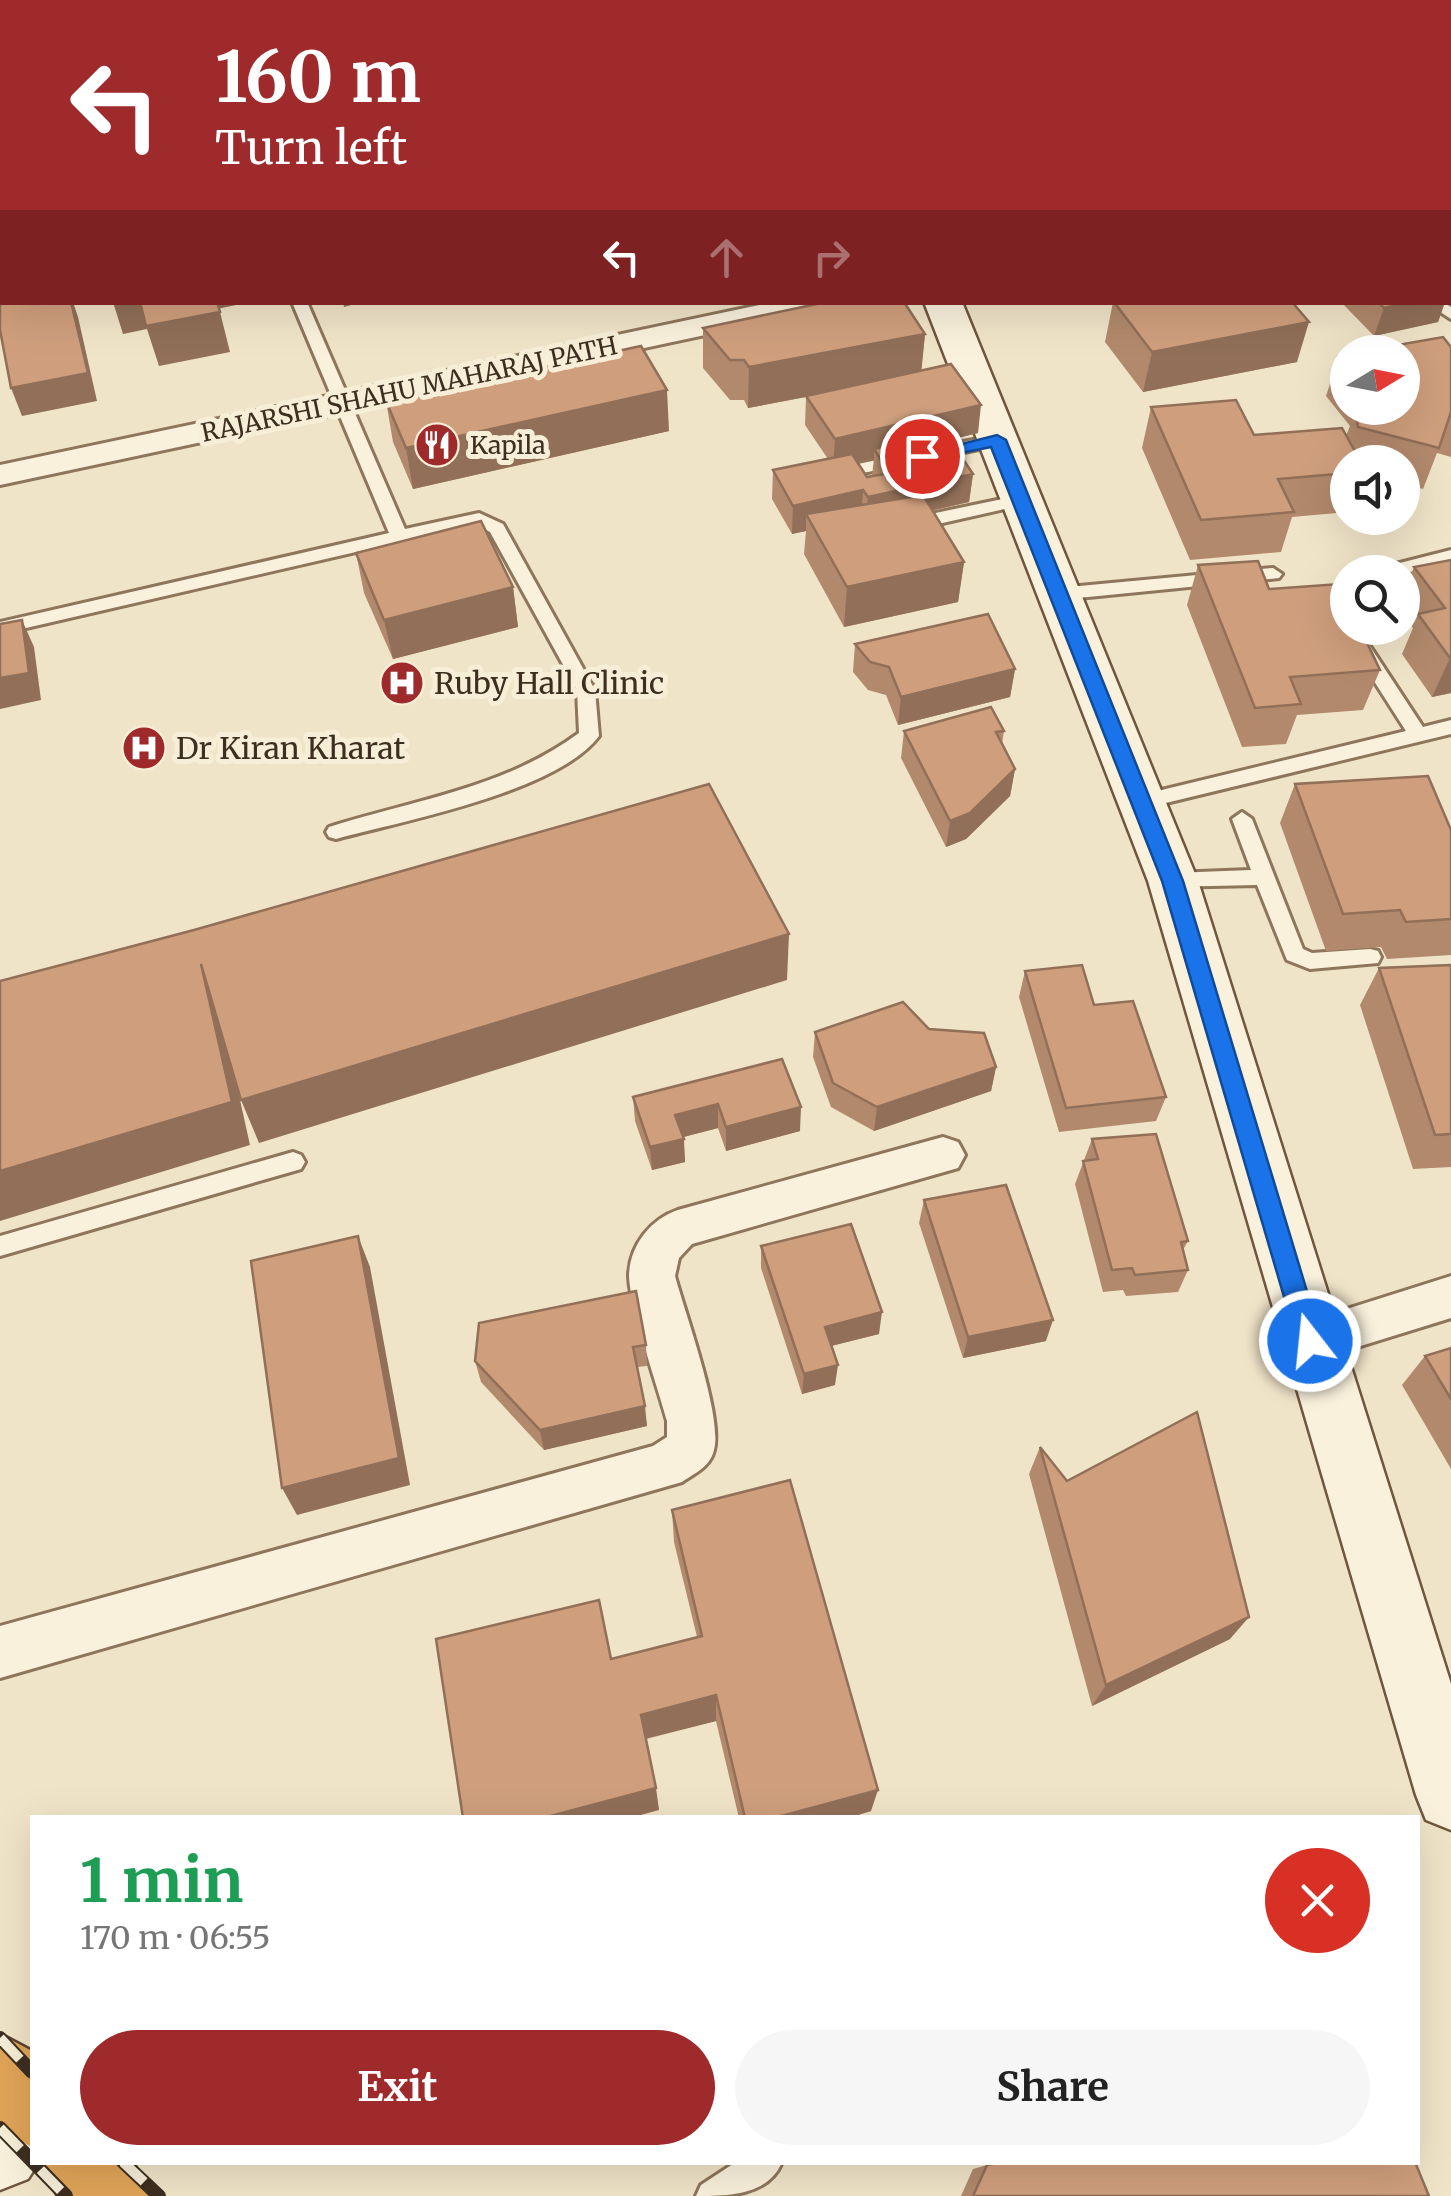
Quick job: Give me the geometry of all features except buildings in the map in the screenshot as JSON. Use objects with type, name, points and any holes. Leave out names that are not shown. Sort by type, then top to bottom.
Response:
[{"type":"highway","points":[[78,2165],[110,2196]]},
{"type":"street","name":"RAJARSHI SHAHU MAHARAJ PATH","points":[[0,475],[804,305]]},
{"type":"street","points":[[944,305],[1173,881],[1310,1341],[1438,1703],[1451,1795]]},
{"type":"street","points":[[0,1652],[665,1466],[690,1448],[691,1421],[652,1276],[658,1249],[678,1229],[943,1156]]},
{"type":"street","points":[[1310,1341],[1451,1296]]},
{"type":"lane","points":[[301,305],[339,404],[399,534]]},
{"type":"lane","points":[[810,479],[997,440]]},
{"type":"lane","points":[[895,527],[1021,500]]},
{"type":"lane","points":[[0,628],[399,534],[480,519],[496,528],[586,690],[588,736],[567,755],[532,774],[336,832]]},
{"type":"lane","points":[[1420,564],[1451,556]]},
{"type":"lane","points":[[1058,594],[1273,574]]},
{"type":"lane","points":[[1361,645],[1418,735]]},
{"type":"lane","points":[[1141,802],[1451,727]]},
{"type":"lane","points":[[1242,819],[1295,954],[1310,961],[1370,957]]},
{"type":"lane","points":[[1173,881],[1264,877]]},
{"type":"lane","points":[[0,1246],[293,1162]]},
{"type":"lane","points":[[712,2196],[761,2165]]},
{"type":"railway","points":[[0,2038],[30,2070]]},
{"type":"railway","points":[[0,2128],[30,2159]]},
{"type":"railway","points":[[36,2165],[66,2196]]},
{"type":"railway","points":[[126,2165],[159,2196]]},
{"type":"place","name":"Kapila","points":[[437,445]]},
{"type":"place","name":"Ruby Hall Clinic","points":[[402,683]]},
{"type":"place","name":"Dr Kiran Kharat","points":[[144,748]]},
{"type":"route","points":[[922,456],[997,440],[1173,881],[1310,1341]]}]
